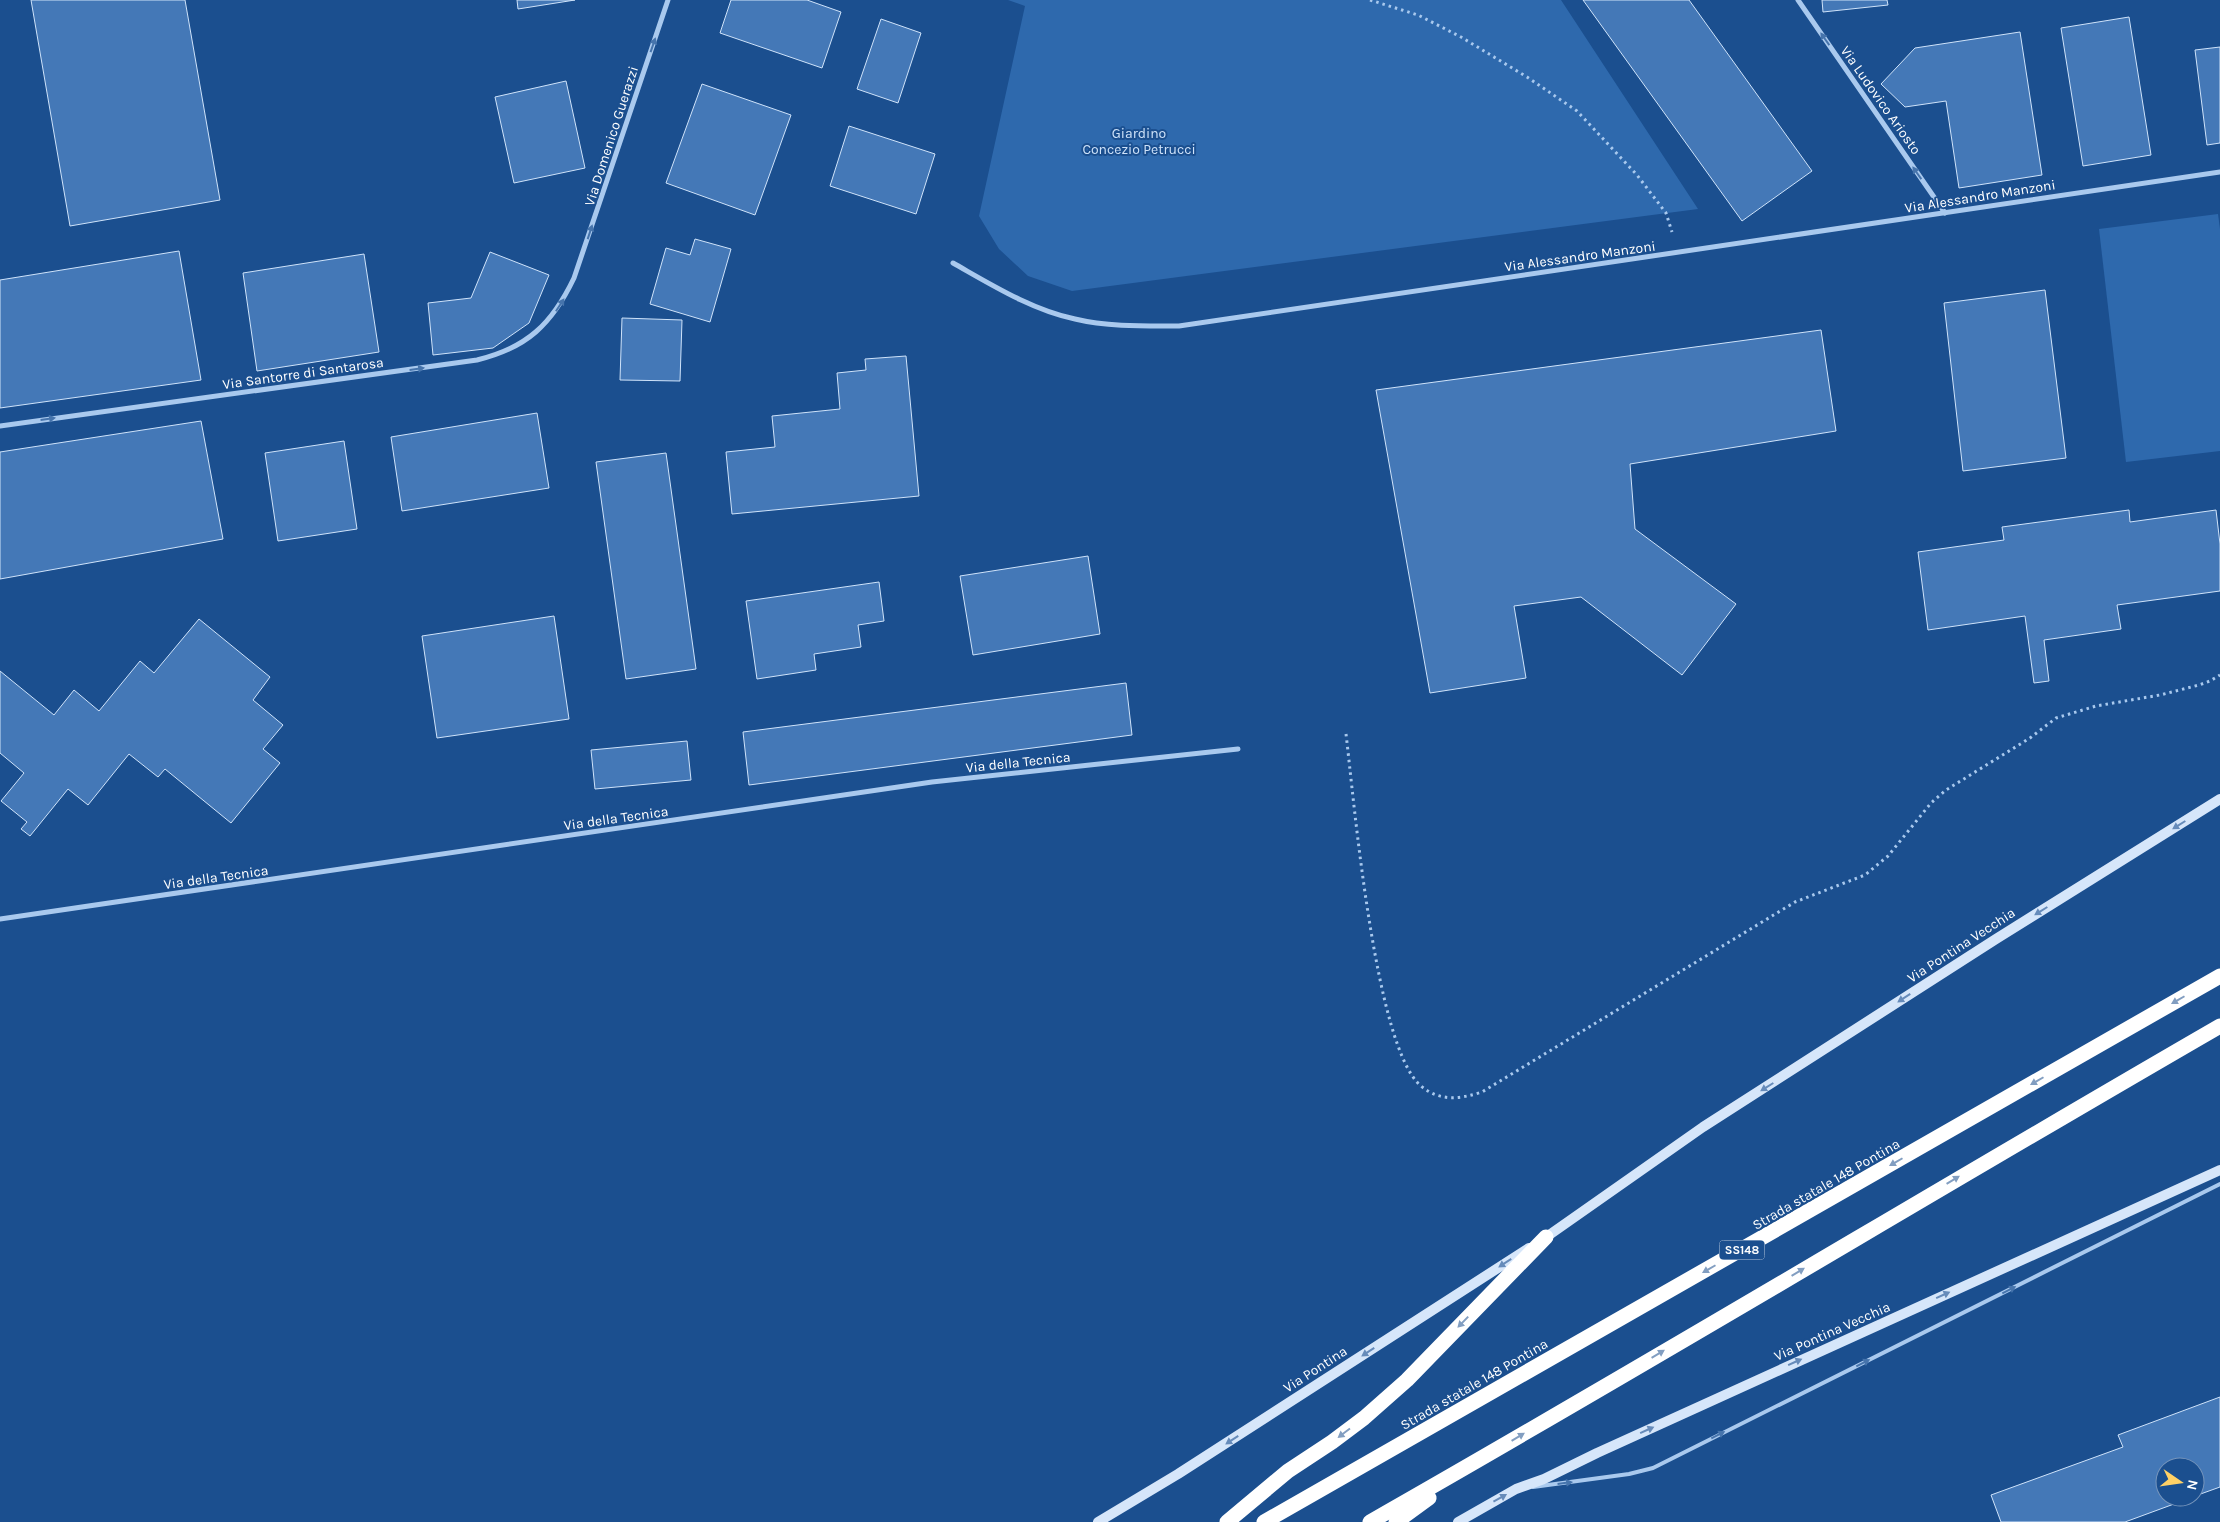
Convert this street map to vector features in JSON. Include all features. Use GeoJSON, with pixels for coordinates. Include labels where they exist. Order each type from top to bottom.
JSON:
{"type":"FeatureCollection","features":[{"type":"Feature","properties":{"kind":"highway","name":"Strada statale 148 Pontina"},"geometry":{"type":"LineString","coordinates":[[1264,1522],[2220,976]]}},
{"type":"Feature","properties":{"kind":"highway"},"geometry":{"type":"LineString","coordinates":[[1370,1522],[1489,1454],[1977,1166],[2220,1026]]}},
{"type":"Feature","properties":{"kind":"highway"},"geometry":{"type":"LineString","coordinates":[[1227,1522],[1288,1471],[1332,1442],[1377,1407],[1407,1380],[1546,1237]]}},
{"type":"Feature","properties":{"kind":"highway"},"geometry":{"type":"LineString","coordinates":[[1396,1522],[1489,1454]]}},
{"type":"Feature","properties":{"kind":"street","name":"Via Domenico Guerazzi"},"geometry":{"type":"LineString","coordinates":[[574,278],[668,0]]}},
{"type":"Feature","properties":{"kind":"street","name":"Via Ludovico Ariosto"},"geometry":{"type":"LineString","coordinates":[[1798,0],[1945,213]]}},
{"type":"Feature","properties":{"kind":"street","name":"Via Alessandro Manzoni"},"geometry":{"type":"LineString","coordinates":[[953,263],[1010,295],[1065,317],[1128,325],[1179,326],[2220,172]]}},
{"type":"Feature","properties":{"kind":"street","name":"Via Santorre di Santarosa"},"geometry":{"type":"LineString","coordinates":[[0,426],[484,358],[520,344],[544,326],[560,306],[574,278]]}},
{"type":"Feature","properties":{"kind":"street","name":"Via della Tecnica"},"geometry":{"type":"LineString","coordinates":[[0,919],[932,782],[1238,749]]}},
{"type":"Feature","properties":{"kind":"street","name":"Via Pontina Vecchia"},"geometry":{"type":"LineString","coordinates":[[1546,1237],[1703,1127],[1996,939],[2220,799]]}},
{"type":"Feature","properties":{"kind":"street","name":"Via Pontina Vecchia"},"geometry":{"type":"LineString","coordinates":[[1458,1522],[1516,1489],[1553,1475],[1606,1448],[2220,1170]]}},
{"type":"Feature","properties":{"kind":"street","name":"Via Pontina"},"geometry":{"type":"LineString","coordinates":[[1098,1522],[1178,1474],[1546,1237]]}},
{"type":"Feature","properties":{"kind":"lane"},"geometry":{"type":"LineString","coordinates":[[1516,1489],[1629,1474],[1653,1468],[2220,1184]]}},
{"type":"Feature","properties":{"kind":"path"},"geometry":{"type":"LineString","coordinates":[[1370,0],[1418,15],[1461,37],[1527,77],[1577,111],[1638,175],[1666,213],[1678,252]]}},
{"type":"Feature","properties":{"kind":"path"},"geometry":{"type":"LineString","coordinates":[[1346,734],[1360,851],[1380,980],[1392,1030],[1404,1061],[1417,1082],[1440,1097],[1456,1098],[1482,1092],[1794,902],[1865,875],[1888,856],[1931,802],[1946,790],[2030,738],[2056,718],[2096,706],[2160,695],[2199,685],[2210,682],[2220,675]]}},
{"type":"Feature","properties":{"kind":"green space","name":"Giardino Concezio Petrucci"},"geometry":{"type":"Polygon","coordinates":[[[1008,0],[1561,0],[1698,209],[1072,291],[1028,276],[999,249],[979,216],[1025,6],[1008,0]]]}},
{"type":"Feature","properties":{"kind":"green space"},"geometry":{"type":"Polygon","coordinates":[[[2218,214],[2220,229],[2220,451],[2126,462],[2099,229],[2218,214]]]}},
{"type":"Feature","properties":{"kind":"building"},"geometry":{"type":"Polygon","coordinates":[[[31,0],[185,0],[220,200],[70,226],[31,0]]]}},
{"type":"Feature","properties":{"kind":"building"},"geometry":{"type":"Polygon","coordinates":[[[517,0],[575,0],[518,9],[517,0]]]}},
{"type":"Feature","properties":{"kind":"building"},"geometry":{"type":"Polygon","coordinates":[[[731,0],[807,0],[841,12],[822,68],[720,33],[731,0]]]}},
{"type":"Feature","properties":{"kind":"building"},"geometry":{"type":"Polygon","coordinates":[[[1583,0],[1689,0],[1812,171],[1742,221],[1583,0]]]}},
{"type":"Feature","properties":{"kind":"building"},"geometry":{"type":"Polygon","coordinates":[[[1822,0],[1887,0],[1888,5],[1823,12],[1822,0]]]}},
{"type":"Feature","properties":{"kind":"building"},"geometry":{"type":"Polygon","coordinates":[[[2129,17],[2151,155],[2083,166],[2061,28],[2129,17]]]}},
{"type":"Feature","properties":{"kind":"building"},"geometry":{"type":"Polygon","coordinates":[[[881,19],[921,33],[898,103],[857,89],[881,19]]]}},
{"type":"Feature","properties":{"kind":"building"},"geometry":{"type":"Polygon","coordinates":[[[2020,32],[2042,175],[1959,188],[1946,101],[1905,107],[1881,84],[1915,48],[2020,32]]]}},
{"type":"Feature","properties":{"kind":"building"},"geometry":{"type":"Polygon","coordinates":[[[2220,47],[2220,143],[2207,145],[2195,50],[2220,47]]]}},
{"type":"Feature","properties":{"kind":"building"},"geometry":{"type":"Polygon","coordinates":[[[566,81],[585,168],[514,183],[495,97],[566,81]]]}},
{"type":"Feature","properties":{"kind":"building"},"geometry":{"type":"Polygon","coordinates":[[[702,84],[791,115],[755,215],[666,183],[702,84]]]}},
{"type":"Feature","properties":{"kind":"building"},"geometry":{"type":"Polygon","coordinates":[[[849,126],[935,154],[916,214],[830,186],[849,126]]]}},
{"type":"Feature","properties":{"kind":"building"},"geometry":{"type":"Polygon","coordinates":[[[695,239],[731,249],[710,322],[650,304],[666,248],[690,255],[695,239]]]}},
{"type":"Feature","properties":{"kind":"building"},"geometry":{"type":"Polygon","coordinates":[[[179,251],[201,380],[0,408],[0,280],[179,251]]]}},
{"type":"Feature","properties":{"kind":"building"},"geometry":{"type":"Polygon","coordinates":[[[490,252],[549,275],[529,323],[493,348],[433,355],[428,303],[471,298],[490,252]]]}},
{"type":"Feature","properties":{"kind":"building"},"geometry":{"type":"Polygon","coordinates":[[[364,254],[379,352],[257,371],[243,273],[364,254]]]}},
{"type":"Feature","properties":{"kind":"building"},"geometry":{"type":"Polygon","coordinates":[[[2045,290],[2066,458],[1963,471],[1944,303],[2045,290]]]}},
{"type":"Feature","properties":{"kind":"building"},"geometry":{"type":"Polygon","coordinates":[[[622,318],[682,320],[680,381],[620,380],[622,318]]]}},
{"type":"Feature","properties":{"kind":"building"},"geometry":{"type":"Polygon","coordinates":[[[1821,330],[1836,431],[1630,464],[1635,529],[1736,604],[1682,675],[1581,597],[1514,606],[1526,678],[1430,693],[1376,390],[1821,330]]]}},
{"type":"Feature","properties":{"kind":"building"},"geometry":{"type":"Polygon","coordinates":[[[906,356],[919,496],[732,514],[726,452],[775,447],[772,416],[840,409],[837,373],[866,370],[865,359],[906,356]]]}},
{"type":"Feature","properties":{"kind":"building"},"geometry":{"type":"Polygon","coordinates":[[[537,413],[549,488],[402,511],[391,437],[537,413]]]}},
{"type":"Feature","properties":{"kind":"building"},"geometry":{"type":"Polygon","coordinates":[[[201,421],[223,539],[0,579],[0,452],[201,421]]]}},
{"type":"Feature","properties":{"kind":"building"},"geometry":{"type":"Polygon","coordinates":[[[344,441],[357,529],[278,541],[265,453],[344,441]]]}},
{"type":"Feature","properties":{"kind":"building"},"geometry":{"type":"Polygon","coordinates":[[[666,453],[696,669],[626,679],[596,462],[666,453]]]}},
{"type":"Feature","properties":{"kind":"building"},"geometry":{"type":"Polygon","coordinates":[[[2129,510],[2130,522],[2216,510],[2220,544],[2220,591],[2117,605],[2121,629],[2044,640],[2049,681],[2034,683],[2025,616],[1928,630],[1918,552],[2004,540],[2002,527],[2129,510]]]}},
{"type":"Feature","properties":{"kind":"building"},"geometry":{"type":"Polygon","coordinates":[[[1088,556],[1100,634],[973,655],[960,576],[1088,556]]]}},
{"type":"Feature","properties":{"kind":"building"},"geometry":{"type":"Polygon","coordinates":[[[879,582],[884,621],[858,625],[861,647],[814,654],[816,670],[757,679],[746,601],[879,582]]]}},
{"type":"Feature","properties":{"kind":"building"},"geometry":{"type":"Polygon","coordinates":[[[554,616],[569,719],[437,738],[422,636],[554,616]]]}},
{"type":"Feature","properties":{"kind":"building"},"geometry":{"type":"Polygon","coordinates":[[[199,619],[270,677],[253,700],[283,725],[263,749],[280,763],[231,823],[165,769],[158,777],[129,754],[88,805],[68,789],[30,836],[21,829],[27,822],[1,801],[24,773],[0,753],[0,671],[54,715],[74,690],[99,711],[140,661],[154,673],[199,619]]]}},
{"type":"Feature","properties":{"kind":"building"},"geometry":{"type":"Polygon","coordinates":[[[1126,683],[1132,735],[749,785],[743,732],[1126,683]]]}},
{"type":"Feature","properties":{"kind":"building"},"geometry":{"type":"Polygon","coordinates":[[[687,741],[691,780],[595,789],[591,750],[687,741]]]}},
{"type":"Feature","properties":{"kind":"building"},"geometry":{"type":"Polygon","coordinates":[[[2220,1397],[2220,1487],[2205,1492],[2205,1457],[2155,1457],[2155,1507],[2166,1507],[2125,1522],[2001,1522],[1991,1495],[2123,1447],[2118,1435],[2220,1397]]]}}]}
